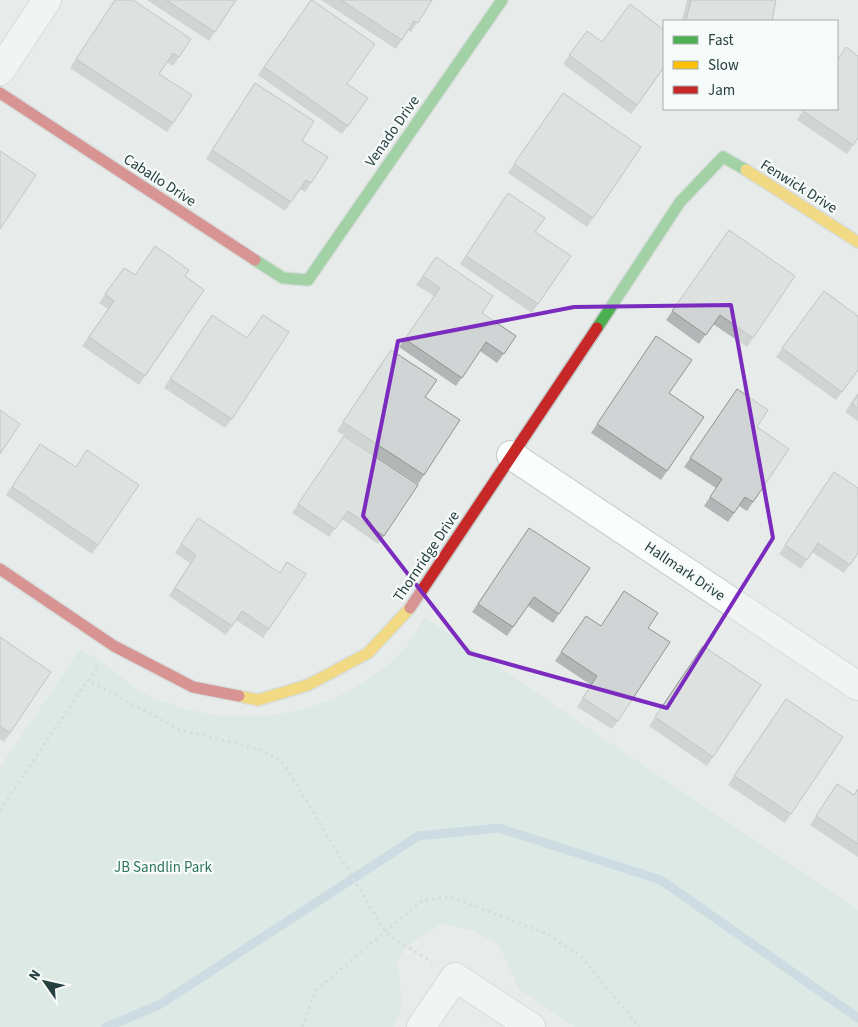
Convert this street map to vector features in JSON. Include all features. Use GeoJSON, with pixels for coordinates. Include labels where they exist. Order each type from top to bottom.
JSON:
{"type":"FeatureCollection","features":[{"type":"Feature","properties":{"kind":"street"},"geometry":{"type":"LineString","coordinates":[[0,71],[47,0]]}},
{"type":"Feature","properties":{"kind":"street","name":"Venado Drive"},"geometry":{"type":"LineString","coordinates":[[308,280],[502,0]]}},
{"type":"Feature","properties":{"kind":"street","name":"Caballo Drive"},"geometry":{"type":"LineString","coordinates":[[0,93],[283,278],[308,280]]}},
{"type":"Feature","properties":{"kind":"street","name":"Fenwick Drive"},"geometry":{"type":"LineString","coordinates":[[723,157],[781,191],[858,242]]}},
{"type":"Feature","properties":{"kind":"street","name":"Thornridge Drive"},"geometry":{"type":"LineString","coordinates":[[0,568],[114,646],[193,687],[258,700],[308,684],[368,653],[413,605],[680,202],[723,157]]}},
{"type":"Feature","properties":{"kind":"street","name":"Hallmark Drive"},"geometry":{"type":"LineString","coordinates":[[511,456],[858,686]]}},
{"type":"Feature","properties":{"kind":"street"},"geometry":{"type":"LineString","coordinates":[[421,1027],[455,977],[531,1027]]}},
{"type":"Feature","properties":{"kind":"path"},"geometry":{"type":"LineString","coordinates":[[0,810],[88,680],[114,646]]}},
{"type":"Feature","properties":{"kind":"path"},"geometry":{"type":"LineString","coordinates":[[88,680],[178,729],[263,750],[284,764],[386,933],[455,977]]}},
{"type":"Feature","properties":{"kind":"highlighted area"},"geometry":{"type":"Polygon","coordinates":[[[731,305],[773,538],[667,708],[469,653],[363,516],[398,341],[574,307],[731,305]]]}},
{"type":"Feature","properties":{"kind":"green space","name":"JB Sandlin Park"},"geometry":{"type":"Polygon","coordinates":[[[424,617],[858,910],[858,1027],[575,1027],[519,989],[499,945],[472,930],[441,924],[416,939],[401,956],[398,966],[401,1007],[393,1027],[0,1027],[0,767],[80,649],[103,663],[142,692],[175,706],[210,714],[245,716],[280,714],[314,705],[347,692],[377,673],[404,649],[424,617]]]}},
{"type":"Feature","properties":{"kind":"building"},"geometry":{"type":"Polygon","coordinates":[[[115,0],[133,0],[191,39],[179,57],[173,53],[159,74],[192,95],[173,123],[76,59],[115,0]]]}},
{"type":"Feature","properties":{"kind":"building"},"geometry":{"type":"Polygon","coordinates":[[[166,0],[236,0],[215,32],[166,0]]]}},
{"type":"Feature","properties":{"kind":"building"},"geometry":{"type":"Polygon","coordinates":[[[311,0],[375,44],[347,84],[368,98],[348,126],[264,67],[311,0]]]}},
{"type":"Feature","properties":{"kind":"building"},"geometry":{"type":"Polygon","coordinates":[[[341,0],[432,0],[418,23],[414,21],[402,40],[341,0]]]}},
{"type":"Feature","properties":{"kind":"building"},"geometry":{"type":"Polygon","coordinates":[[[691,0],[776,0],[772,20],[686,20],[691,0]]]}},
{"type":"Feature","properties":{"kind":"building"},"geometry":{"type":"Polygon","coordinates":[[[630,4],[663,29],[663,68],[637,105],[569,55],[587,31],[602,42],[630,4]]]}},
{"type":"Feature","properties":{"kind":"building"},"geometry":{"type":"Polygon","coordinates":[[[846,47],[858,56],[858,138],[853,145],[803,111],[838,110],[838,59],[846,47]]]}},
{"type":"Feature","properties":{"kind":"building"},"geometry":{"type":"Polygon","coordinates":[[[255,83],[314,121],[302,141],[328,157],[311,183],[306,180],[291,202],[212,150],[255,83]]]}},
{"type":"Feature","properties":{"kind":"building"},"geometry":{"type":"Polygon","coordinates":[[[563,93],[641,147],[593,218],[514,164],[563,93]]]}},
{"type":"Feature","properties":{"kind":"building"},"geometry":{"type":"Polygon","coordinates":[[[0,151],[36,175],[0,229],[0,151]]]}},
{"type":"Feature","properties":{"kind":"building"},"geometry":{"type":"Polygon","coordinates":[[[508,193],[545,218],[535,232],[571,256],[538,304],[466,256],[508,193]]]}},
{"type":"Feature","properties":{"kind":"building"},"geometry":{"type":"Polygon","coordinates":[[[729,230],[795,276],[753,338],[720,315],[706,335],[672,311],[729,230]]]}},
{"type":"Feature","properties":{"kind":"building"},"geometry":{"type":"Polygon","coordinates":[[[155,246],[189,270],[185,276],[204,290],[145,376],[89,337],[114,301],[105,294],[124,268],[135,275],[155,246]]]}},
{"type":"Feature","properties":{"kind":"building"},"geometry":{"type":"Polygon","coordinates":[[[436,257],[493,296],[482,313],[516,336],[504,354],[486,342],[462,378],[405,339],[440,288],[423,276],[436,257]]]}},
{"type":"Feature","properties":{"kind":"building"},"geometry":{"type":"Polygon","coordinates":[[[824,291],[858,316],[858,370],[842,392],[782,348],[824,291]]]}},
{"type":"Feature","properties":{"kind":"building"},"geometry":{"type":"Polygon","coordinates":[[[212,315],[247,338],[263,315],[289,332],[232,419],[170,379],[212,315]]]}},
{"type":"Feature","properties":{"kind":"building"},"geometry":{"type":"Polygon","coordinates":[[[656,336],[692,360],[669,393],[704,417],[667,471],[597,424],[656,336]]]}},
{"type":"Feature","properties":{"kind":"building"},"geometry":{"type":"Polygon","coordinates":[[[391,350],[437,380],[425,397],[460,420],[424,475],[343,422],[391,350]]]}},
{"type":"Feature","properties":{"kind":"building"},"geometry":{"type":"Polygon","coordinates":[[[737,389],[768,410],[757,427],[789,449],[753,502],[745,497],[734,513],[710,497],[722,479],[690,458],[737,389]]]}},
{"type":"Feature","properties":{"kind":"building"},"geometry":{"type":"Polygon","coordinates":[[[858,394],[858,408],[852,404],[858,394]]]}},
{"type":"Feature","properties":{"kind":"building"},"geometry":{"type":"Polygon","coordinates":[[[0,410],[20,424],[0,454],[0,410]]]}},
{"type":"Feature","properties":{"kind":"building"},"geometry":{"type":"Polygon","coordinates":[[[344,436],[418,485],[384,536],[348,511],[335,529],[298,504],[344,436]]]}},
{"type":"Feature","properties":{"kind":"building"},"geometry":{"type":"Polygon","coordinates":[[[40,444],[76,467],[87,450],[139,485],[98,545],[12,487],[40,444]]]}},
{"type":"Feature","properties":{"kind":"building"},"geometry":{"type":"Polygon","coordinates":[[[834,472],[858,488],[858,553],[850,565],[818,543],[807,560],[785,545],[834,472]]]}},
{"type":"Feature","properties":{"kind":"building"},"geometry":{"type":"Polygon","coordinates":[[[198,518],[280,573],[287,562],[306,574],[269,629],[242,611],[232,626],[175,588],[196,555],[181,544],[198,518]]]}},
{"type":"Feature","properties":{"kind":"building"},"geometry":{"type":"Polygon","coordinates":[[[529,528],[590,568],[559,614],[534,597],[513,627],[478,604],[529,528]]]}},
{"type":"Feature","properties":{"kind":"building"},"geometry":{"type":"Polygon","coordinates":[[[624,591],[658,613],[648,628],[670,642],[618,721],[583,698],[597,676],[561,652],[586,616],[601,626],[624,591]]]}},
{"type":"Feature","properties":{"kind":"building"},"geometry":{"type":"Polygon","coordinates":[[[0,637],[51,672],[10,733],[0,726],[0,637]]]}},
{"type":"Feature","properties":{"kind":"building"},"geometry":{"type":"Polygon","coordinates":[[[703,646],[761,685],[713,757],[655,717],[703,646]]]}},
{"type":"Feature","properties":{"kind":"building"},"geometry":{"type":"Polygon","coordinates":[[[786,699],[843,737],[791,814],[734,776],[786,699]]]}},
{"type":"Feature","properties":{"kind":"building"},"geometry":{"type":"Polygon","coordinates":[[[837,784],[854,795],[858,789],[858,844],[816,816],[837,784]]]}},
{"type":"Feature","properties":{"kind":"waterway"},"geometry":{"type":"LineString","coordinates":[[106,1027],[159,1005],[418,836],[499,828],[661,880],[858,1018]]}},
{"type":"Feature","properties":{"kind":"traffic: fast"},"geometry":{"type":"LineString","coordinates":[[255,260],[283,278],[308,280],[502,0]]}},
{"type":"Feature","properties":{"kind":"traffic: fast"},"geometry":{"type":"LineString","coordinates":[[597,328],[680,202],[723,157],[746,170]]}},
{"type":"Feature","properties":{"kind":"traffic: slow"},"geometry":{"type":"LineString","coordinates":[[746,170],[858,242]]}},
{"type":"Feature","properties":{"kind":"traffic: slow"},"geometry":{"type":"LineString","coordinates":[[239,696],[258,700],[308,685],[368,653],[410,608]]}},
{"type":"Feature","properties":{"kind":"traffic: jam"},"geometry":{"type":"LineString","coordinates":[[0,93],[255,260]]}},
{"type":"Feature","properties":{"kind":"traffic: jam"},"geometry":{"type":"LineString","coordinates":[[410,608],[597,328]]}},
{"type":"Feature","properties":{"kind":"traffic: jam"},"geometry":{"type":"LineString","coordinates":[[0,569],[114,646],[193,687],[239,696]]}}]}
